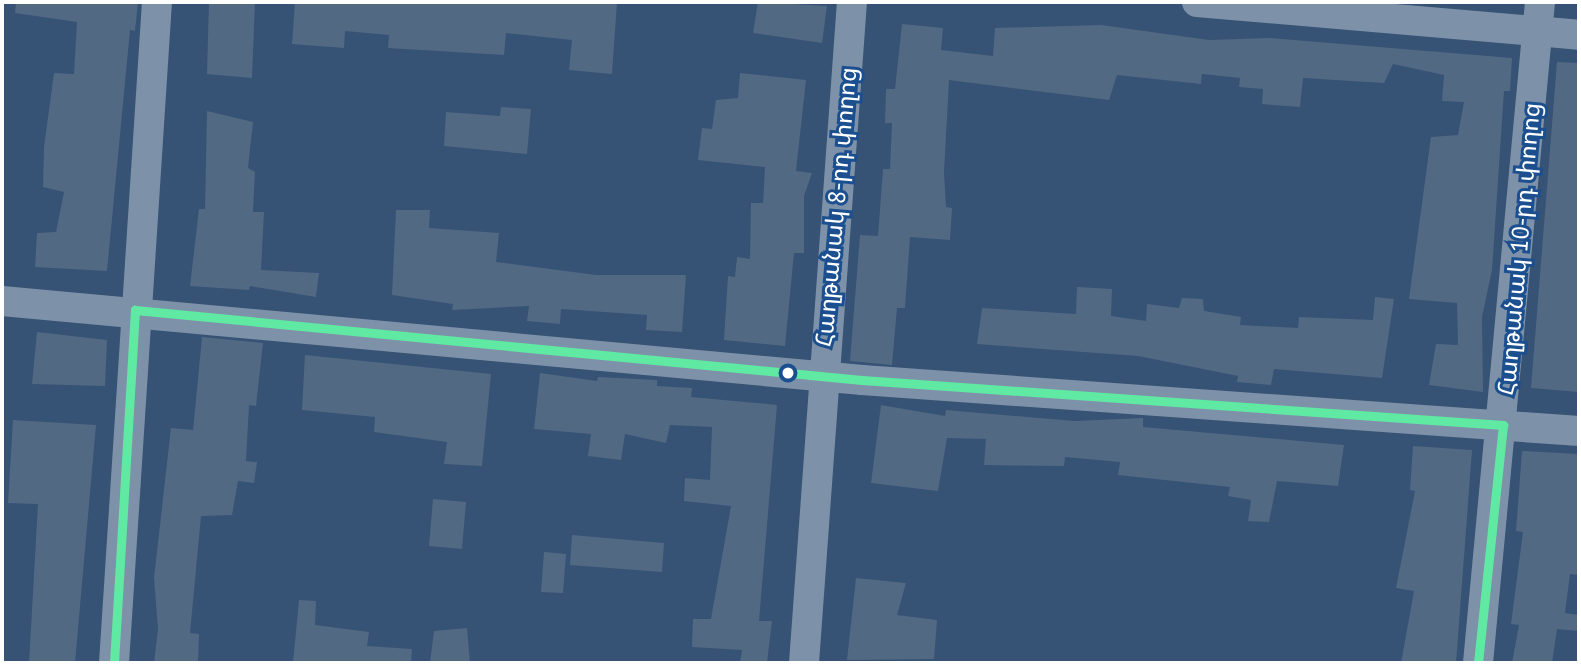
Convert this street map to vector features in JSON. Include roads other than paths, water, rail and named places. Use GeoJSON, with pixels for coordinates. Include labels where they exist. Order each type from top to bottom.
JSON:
{"type":"FeatureCollection","features":[{"type":"Feature","properties":{"kind":"street"},"geometry":{"type":"LineString","coordinates":[[114,663],[157,2]]}},
{"type":"Feature","properties":{"kind":"street","name":"Հաղթանակ 8-րդ փողոց"},"geometry":{"type":"LineString","coordinates":[[804,663],[822,377],[852,2]]}},
{"type":"Feature","properties":{"kind":"street"},"geometry":{"type":"LineString","coordinates":[[1197,2],[1540,16],[1579,35]]}},
{"type":"Feature","properties":{"kind":"street","name":"Հաղթանակ 10-րդ փողոց"},"geometry":{"type":"LineString","coordinates":[[1478,663],[1503,425],[1540,16]]}},
{"type":"Feature","properties":{"kind":"street"},"geometry":{"type":"LineString","coordinates":[[2,300],[135,310],[822,377],[1579,431]]}}]}
